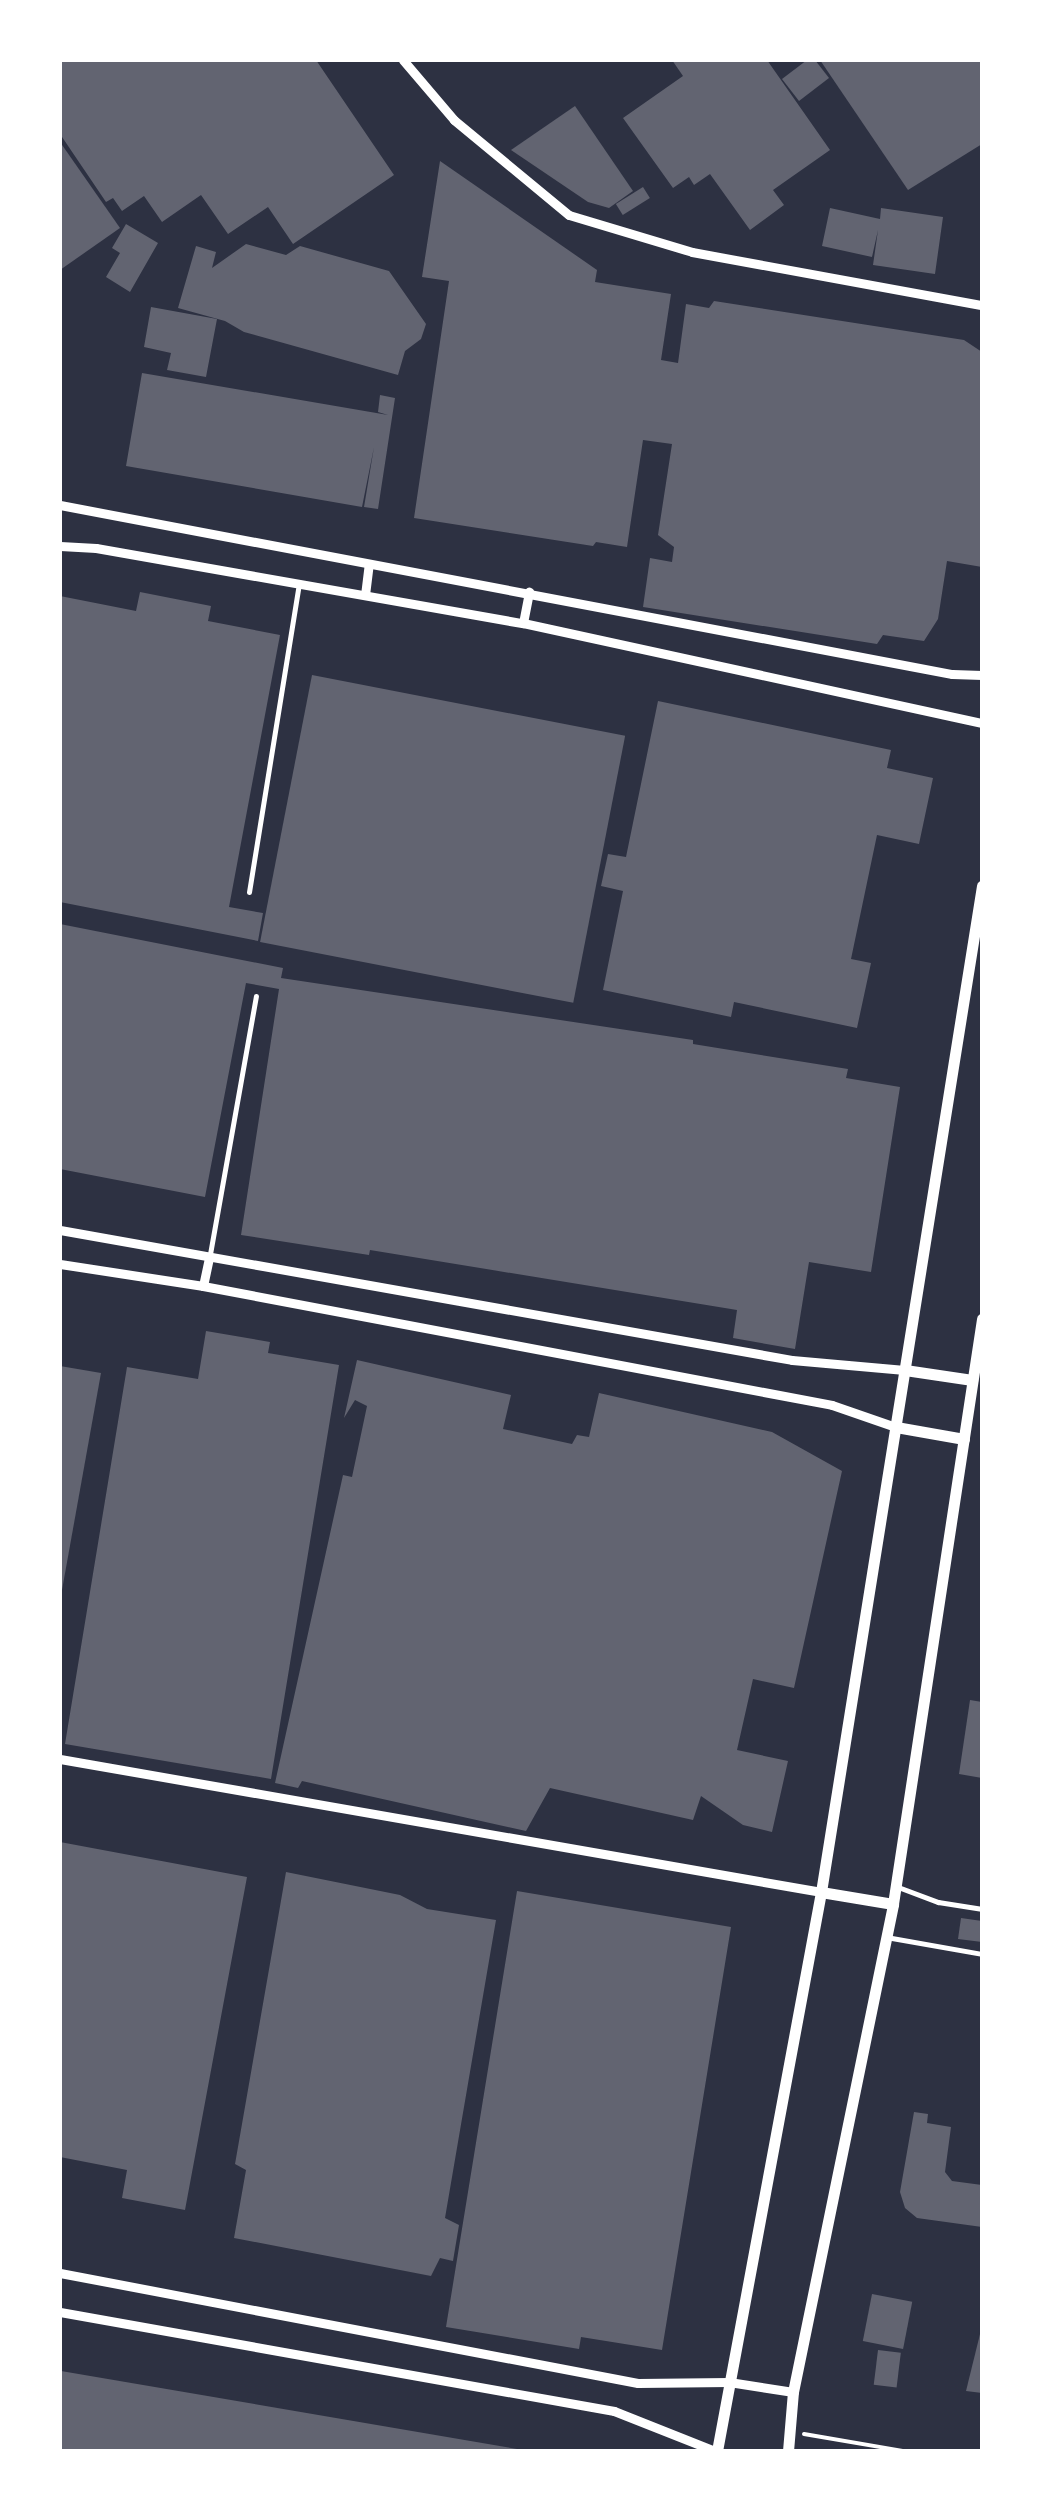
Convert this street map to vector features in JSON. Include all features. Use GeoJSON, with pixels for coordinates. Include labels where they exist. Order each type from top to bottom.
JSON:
{"type":"FeatureCollection","features":[{"type":"Feature","properties":{"kind":"street"},"geometry":{"type":"LineString","coordinates":[[403,60],[454,120],[510,171],[569,214],[692,252],[982,306]]}},
{"type":"Feature","properties":{"kind":"street"},"geometry":{"type":"LineString","coordinates":[[60,506],[952,674],[982,675]]}},
{"type":"Feature","properties":{"kind":"street"},"geometry":{"type":"LineString","coordinates":[[60,546],[96,548],[523,623],[982,723]]}},
{"type":"Feature","properties":{"kind":"street"},"geometry":{"type":"LineString","coordinates":[[364,595],[369,564]]}},
{"type":"Feature","properties":{"kind":"street"},"geometry":{"type":"LineString","coordinates":[[523,623],[529,592]]}},
{"type":"Feature","properties":{"kind":"street"},"geometry":{"type":"LineString","coordinates":[[60,2312],[614,2411],[716,2451],[820,1892],[982,886]]}},
{"type":"Feature","properties":{"kind":"street"},"geometry":{"type":"LineString","coordinates":[[60,1230],[792,1360],[972,1380]]}},
{"type":"Feature","properties":{"kind":"street"},"geometry":{"type":"LineString","coordinates":[[203,1286],[209,1257]]}},
{"type":"Feature","properties":{"kind":"street"},"geometry":{"type":"LineString","coordinates":[[60,1264],[203,1286],[832,1405],[896,1427],[964,1439]]}},
{"type":"Feature","properties":{"kind":"street"},"geometry":{"type":"LineString","coordinates":[[788,2451],[792,2392],[893,1904],[982,1319]]}},
{"type":"Feature","properties":{"kind":"street"},"geometry":{"type":"LineString","coordinates":[[60,1760],[893,1904]]}},
{"type":"Feature","properties":{"kind":"street"},"geometry":{"type":"LineString","coordinates":[[60,2273],[638,2384],[729,2382],[792,2392]]}},
{"type":"Feature","properties":{"kind":"lane"},"geometry":{"type":"LineString","coordinates":[[249,892],[299,584]]}},
{"type":"Feature","properties":{"kind":"lane"},"geometry":{"type":"LineString","coordinates":[[209,1257],[256,996]]}},
{"type":"Feature","properties":{"kind":"lane"},"geometry":{"type":"LineString","coordinates":[[895,1886],[938,1902],[982,1909]]}},
{"type":"Feature","properties":{"kind":"lane"},"geometry":{"type":"LineString","coordinates":[[886,1937],[982,1954]]}},
{"type":"Feature","properties":{"kind":"path"},"geometry":{"type":"LineString","coordinates":[[790,2432],[904,2451]]}},
{"type":"Feature","properties":{"kind":"building"},"geometry":{"type":"Polygon","coordinates":[[[60,60],[316,60],[394,175],[293,244],[268,207],[228,234],[201,195],[162,222],[144,196],[122,211],[113,198],[106,202],[60,134],[60,60]]]}},
{"type":"Feature","properties":{"kind":"building"},"geometry":{"type":"Polygon","coordinates":[[[672,60],[767,60],[830,150],[773,190],[784,205],[750,230],[710,174],[694,185],[689,177],[673,188],[623,118],[683,76],[672,60]]]}},
{"type":"Feature","properties":{"kind":"building"},"geometry":{"type":"Polygon","coordinates":[[[807,60],[815,60],[829,78],[799,101],[782,79],[807,60]]]}},
{"type":"Feature","properties":{"kind":"building"},"geometry":{"type":"Polygon","coordinates":[[[820,60],[982,60],[982,144],[908,190],[820,60]]]}},
{"type":"Feature","properties":{"kind":"building"},"geometry":{"type":"Polygon","coordinates":[[[575,106],[633,191],[609,208],[588,202],[511,150],[575,106]]]}},
{"type":"Feature","properties":{"kind":"building"},"geometry":{"type":"Polygon","coordinates":[[[60,142],[120,228],[60,270],[60,142]]]}},
{"type":"Feature","properties":{"kind":"building"},"geometry":{"type":"Polygon","coordinates":[[[440,161],[597,270],[595,282],[671,294],[661,360],[678,363],[686,304],[709,308],[714,301],[964,340],[982,352],[982,567],[947,561],[938,619],[924,641],[883,635],[877,644],[643,607],[650,558],[672,562],[674,547],[658,535],[672,444],[643,440],[627,547],[596,542],[593,546],[414,518],[449,281],[422,277],[440,161]]]}},
{"type":"Feature","properties":{"kind":"building"},"geometry":{"type":"Polygon","coordinates":[[[643,187],[650,198],[623,215],[616,204],[643,187]]]}},
{"type":"Feature","properties":{"kind":"building"},"geometry":{"type":"Polygon","coordinates":[[[830,208],[880,219],[881,208],[943,217],[935,274],[873,265],[878,230],[872,257],[822,246],[830,208]]]}},
{"type":"Feature","properties":{"kind":"building"},"geometry":{"type":"Polygon","coordinates":[[[126,224],[158,243],[130,292],[106,277],[120,253],[112,248],[126,224]]]}},
{"type":"Feature","properties":{"kind":"building"},"geometry":{"type":"Polygon","coordinates":[[[246,244],[286,255],[300,246],[389,271],[426,324],[421,339],[405,351],[398,375],[244,332],[225,321],[178,308],[196,246],[216,252],[212,268],[246,244]]]}},
{"type":"Feature","properties":{"kind":"building"},"geometry":{"type":"Polygon","coordinates":[[[151,307],[217,319],[206,377],[167,370],[171,353],[144,347],[151,307]]]}},
{"type":"Feature","properties":{"kind":"building"},"geometry":{"type":"Polygon","coordinates":[[[142,373],[388,415],[378,412],[380,395],[395,398],[378,509],[364,507],[374,447],[362,507],[126,466],[142,373]]]}},
{"type":"Feature","properties":{"kind":"building"},"geometry":{"type":"Polygon","coordinates":[[[140,592],[211,606],[208,621],[280,635],[229,907],[263,913],[258,941],[60,902],[60,596],[136,611],[140,592]]]}},
{"type":"Feature","properties":{"kind":"building"},"geometry":{"type":"Polygon","coordinates":[[[312,675],[625,736],[573,1003],[260,942],[312,675]]]}},
{"type":"Feature","properties":{"kind":"building"},"geometry":{"type":"Polygon","coordinates":[[[658,701],[891,750],[887,768],[933,778],[919,844],[877,835],[851,959],[871,963],[857,1028],[734,1002],[731,1017],[603,990],[623,891],[601,886],[608,854],[626,857],[658,701]]]}},
{"type":"Feature","properties":{"kind":"building"},"geometry":{"type":"Polygon","coordinates":[[[60,924],[283,968],[281,978],[693,1040],[693,1044],[848,1069],[846,1078],[900,1087],[871,1272],[809,1262],[795,1349],[733,1338],[737,1310],[370,1250],[369,1255],[241,1235],[279,989],[246,983],[205,1197],[60,1169],[60,924]]]}},
{"type":"Feature","properties":{"kind":"building"},"geometry":{"type":"Polygon","coordinates":[[[206,1331],[270,1342],[268,1353],[339,1365],[271,1779],[65,1744],[127,1367],[198,1379],[206,1331]]]}},
{"type":"Feature","properties":{"kind":"building"},"geometry":{"type":"Polygon","coordinates":[[[357,1360],[511,1395],[503,1429],[572,1444],[577,1435],[589,1437],[599,1393],[772,1432],[842,1471],[794,1688],[753,1679],[737,1750],[788,1761],[772,1832],[743,1825],[701,1796],[693,1820],[550,1788],[526,1831],[302,1781],[298,1788],[275,1783],[343,1475],[352,1477],[367,1406],[355,1400],[344,1418],[357,1360]]]}},
{"type":"Feature","properties":{"kind":"building"},"geometry":{"type":"Polygon","coordinates":[[[60,1366],[101,1373],[62,1590],[60,1590],[60,1366]]]}},
{"type":"Feature","properties":{"kind":"building"},"geometry":{"type":"Polygon","coordinates":[[[970,1700],[982,1702],[982,1778],[959,1774],[970,1700]]]}},
{"type":"Feature","properties":{"kind":"building"},"geometry":{"type":"Polygon","coordinates":[[[60,1842],[247,1877],[185,2210],[122,2198],[127,2170],[60,2157],[60,1842]]]}},
{"type":"Feature","properties":{"kind":"building"},"geometry":{"type":"Polygon","coordinates":[[[286,1872],[400,1895],[427,1909],[496,1920],[445,2218],[459,2225],[453,2261],[440,2258],[431,2276],[234,2238],[246,2170],[235,2164],[286,1872]]]}},
{"type":"Feature","properties":{"kind":"building"},"geometry":{"type":"Polygon","coordinates":[[[517,1891],[731,1927],[662,2350],[581,2337],[579,2349],[446,2327],[517,1891]]]}},
{"type":"Feature","properties":{"kind":"building"},"geometry":{"type":"Polygon","coordinates":[[[961,1918],[982,1921],[982,1942],[958,1939],[961,1918]]]}},
{"type":"Feature","properties":{"kind":"building"},"geometry":{"type":"Polygon","coordinates":[[[914,2112],[928,2114],[927,2123],[951,2127],[945,2172],[952,2181],[982,2185],[982,2227],[917,2218],[905,2208],[900,2192],[914,2112]]]}},
{"type":"Feature","properties":{"kind":"building"},"geometry":{"type":"Polygon","coordinates":[[[872,2294],[912,2302],[903,2349],[863,2341],[872,2294]]]}},
{"type":"Feature","properties":{"kind":"building"},"geometry":{"type":"Polygon","coordinates":[[[982,2330],[982,2393],[966,2391],[982,2330]]]}},
{"type":"Feature","properties":{"kind":"building"},"geometry":{"type":"Polygon","coordinates":[[[878,2350],[901,2353],[897,2388],[874,2385],[878,2350]]]}},
{"type":"Feature","properties":{"kind":"building"},"geometry":{"type":"Polygon","coordinates":[[[61,2371],[517,2449],[517,2451],[60,2451],[61,2371]]]}}]}
